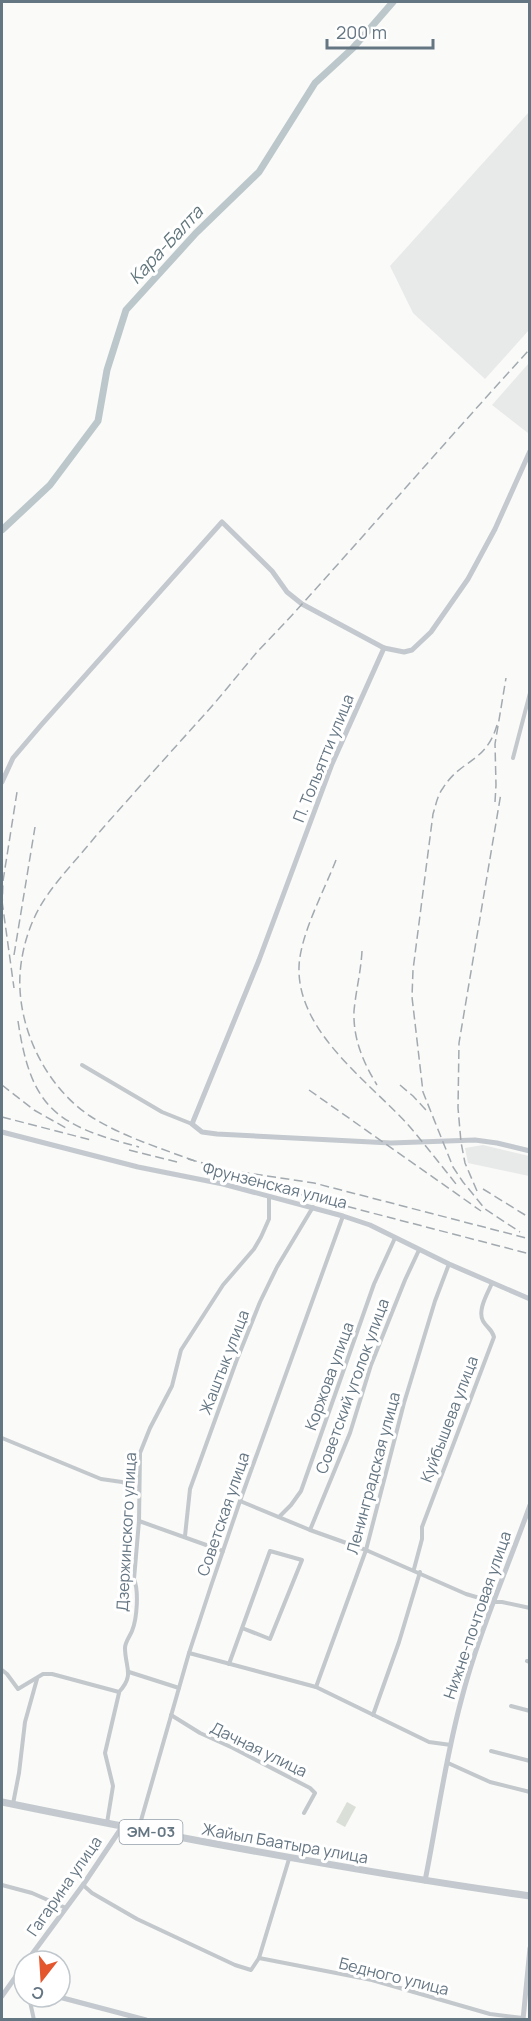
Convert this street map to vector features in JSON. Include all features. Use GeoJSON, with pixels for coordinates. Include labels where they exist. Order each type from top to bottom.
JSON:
{"type":"FeatureCollection","features":[{"type":"Feature","properties":{"kind":"highway","name":"Жайыл Баатыра улица"},"geometry":{"type":"LineString","coordinates":[[2,1802],[13,1802],[107,1824],[140,1827],[289,1858],[530,1896]]}},
{"type":"Feature","properties":{"kind":"street"},"geometry":{"type":"LineString","coordinates":[[2,782],[13,758],[222,522],[272,571],[287,592],[302,604],[384,648],[404,652],[412,650],[431,632],[474,569],[495,529],[530,451]]}},
{"type":"Feature","properties":{"kind":"street","name":"П. Тольятти улица"},"geometry":{"type":"LineString","coordinates":[[192,1124],[259,960],[332,764],[384,648]]}},
{"type":"Feature","properties":{"kind":"street"},"geometry":{"type":"LineString","coordinates":[[513,758],[530,693]]}},
{"type":"Feature","properties":{"kind":"street"},"geometry":{"type":"LineString","coordinates":[[81,1065],[162,1112],[192,1124],[202,1132],[392,1143],[475,1140],[530,1151]]}},
{"type":"Feature","properties":{"kind":"street","name":"Фрунзенская улица"},"geometry":{"type":"LineString","coordinates":[[2,1132],[138,1167],[269,1195],[344,1216],[370,1225],[449,1264],[530,1299]]}},
{"type":"Feature","properties":{"kind":"street","name":"Дзержинского улица"},"geometry":{"type":"LineString","coordinates":[[119,1692],[125,1686],[129,1672],[125,1646],[133,1628],[137,1588],[135,1580],[140,1453],[172,1386],[181,1350],[223,1285],[254,1249],[269,1219],[269,1195]]}},
{"type":"Feature","properties":{"kind":"street","name":"Жаштык улица"},"geometry":{"type":"LineString","coordinates":[[185,1536],[190,1489],[240,1352],[277,1267],[313,1207]]}},
{"type":"Feature","properties":{"kind":"street","name":"Советская улица"},"geometry":{"type":"LineString","coordinates":[[140,1827],[189,1653],[223,1551],[344,1216]]}},
{"type":"Feature","properties":{"kind":"street","name":"Коржова улица"},"geometry":{"type":"LineString","coordinates":[[279,1517],[301,1491],[375,1284],[395,1238]]}},
{"type":"Feature","properties":{"kind":"street","name":"Советский уголок улица"},"geometry":{"type":"LineString","coordinates":[[310,1530],[350,1433],[370,1365],[419,1250]]}},
{"type":"Feature","properties":{"kind":"street","name":"Ленинградская улица"},"geometry":{"type":"LineString","coordinates":[[316,1687],[366,1550],[404,1403],[435,1301],[449,1264]]}},
{"type":"Feature","properties":{"kind":"street","name":"Куйбышева улица"},"geometry":{"type":"LineString","coordinates":[[414,1569],[422,1539],[422,1527],[494,1337],[492,1329],[483,1321],[482,1313],[492,1283]]}},
{"type":"Feature","properties":{"kind":"street"},"geometry":{"type":"LineString","coordinates":[[2,1438],[101,1479],[122,1482],[138,1489]]}},
{"type":"Feature","properties":{"kind":"street"},"geometry":{"type":"LineString","coordinates":[[240,1501],[414,1569],[466,1594],[493,1602],[530,1608]]}},
{"type":"Feature","properties":{"kind":"street","name":"Нижне-почтовая улица"},"geometry":{"type":"LineString","coordinates":[[426,1878],[460,1701],[493,1602],[530,1505]]}},
{"type":"Feature","properties":{"kind":"street"},"geometry":{"type":"LineString","coordinates":[[139,1521],[223,1551]]}},
{"type":"Feature","properties":{"kind":"street"},"geometry":{"type":"LineString","coordinates":[[230,1664],[242,1628],[270,1551],[302,1560],[270,1639],[242,1628]]}},
{"type":"Feature","properties":{"kind":"street"},"geometry":{"type":"LineString","coordinates":[[373,1715],[399,1642],[420,1572]]}},
{"type":"Feature","properties":{"kind":"street"},"geometry":{"type":"LineString","coordinates":[[189,1653],[316,1687],[429,1742],[451,1745]]}},
{"type":"Feature","properties":{"kind":"street"},"geometry":{"type":"LineString","coordinates":[[2,1670],[18,1689],[43,1674],[52,1674],[119,1692],[105,1753],[113,1786],[107,1824]]}},
{"type":"Feature","properties":{"kind":"street"},"geometry":{"type":"LineString","coordinates":[[129,1672],[179,1688]]}},
{"type":"Feature","properties":{"kind":"street"},"geometry":{"type":"LineString","coordinates":[[13,1802],[25,1722],[37,1679]]}},
{"type":"Feature","properties":{"kind":"street"},"geometry":{"type":"LineString","coordinates":[[511,1706],[530,1711]]}},
{"type":"Feature","properties":{"kind":"street","name":"Дачная улица"},"geometry":{"type":"LineString","coordinates":[[171,1715],[200,1733],[310,1788],[315,1793],[304,1813]]}},
{"type":"Feature","properties":{"kind":"street"},"geometry":{"type":"LineString","coordinates":[[491,1751],[530,1761]]}},
{"type":"Feature","properties":{"kind":"street"},"geometry":{"type":"LineString","coordinates":[[448,1763],[490,1782],[530,1792]]}},
{"type":"Feature","properties":{"kind":"street","name":"Гагарина улица"},"geometry":{"type":"LineString","coordinates":[[37,1949],[122,1827]]}},
{"type":"Feature","properties":{"kind":"street"},"geometry":{"type":"LineString","coordinates":[[83,1885],[92,1893],[137,1919],[247,1970],[253,1969],[259,1958],[289,1858]]}},
{"type":"Feature","properties":{"kind":"street"},"geometry":{"type":"LineString","coordinates":[[2,1885],[32,1893],[66,1908]]}},
{"type":"Feature","properties":{"kind":"street"},"geometry":{"type":"LineString","coordinates":[[523,2019],[530,1947]]}},
{"type":"Feature","properties":{"kind":"street","name":"Бедного улица"},"geometry":{"type":"LineString","coordinates":[[259,1958],[372,1980],[490,2014],[523,2019]]}},
{"type":"Feature","properties":{"kind":"street"},"geometry":{"type":"LineString","coordinates":[[2,1994],[12,1981]]}},
{"type":"Feature","properties":{"kind":"street"},"geometry":{"type":"LineString","coordinates":[[72,2000],[146,2019]]}},
{"type":"Feature","properties":{"kind":"shaded area"},"geometry":{"type":"Polygon","coordinates":[[[529,112],[529,330],[485,379],[413,313],[390,266],[529,112]]]}},
{"type":"Feature","properties":{"kind":"shaded area"},"geometry":{"type":"Polygon","coordinates":[[[529,363],[530,431],[528,433],[492,405],[529,363]]]}},
{"type":"Feature","properties":{"kind":"shaded area"},"geometry":{"type":"Polygon","coordinates":[[[483,1145],[529,1156],[529,1176],[468,1163],[465,1148],[483,1145]]]}},
{"type":"Feature","properties":{"kind":"shaded area"},"geometry":{"type":"Polygon","coordinates":[[[347,1802],[356,1807],[345,1827],[336,1822],[347,1802]]]}},
{"type":"Feature","properties":{"kind":"waterway","name":"Кара-Балта"},"geometry":{"type":"LineString","coordinates":[[2,530],[50,485],[98,421],[107,370],[126,310],[196,233],[259,172],[315,83],[353,48],[393,2]]}},
{"type":"Feature","properties":{"kind":"railway"},"geometry":{"type":"LineString","coordinates":[[195,1161],[128,1136],[90,1116],[60,1089],[47,1072],[29,1034],[20,994],[21,964],[32,924],[52,889],[95,837],[258,651],[530,349]]}},
{"type":"Feature","properties":{"kind":"railway"},"geometry":{"type":"LineString","coordinates":[[495,802],[495,744],[506,678]]}},
{"type":"Feature","properties":{"kind":"railway"},"geometry":{"type":"LineString","coordinates":[[497,725],[486,747],[457,771],[441,791],[437,801],[433,814],[413,970],[412,997],[423,1092],[453,1167],[485,1209],[520,1232]]}},
{"type":"Feature","properties":{"kind":"railway"},"geometry":{"type":"LineString","coordinates":[[2,908],[3,881],[17,792]]}},
{"type":"Feature","properties":{"kind":"railway"},"geometry":{"type":"LineString","coordinates":[[477,1191],[465,1163],[461,1142],[458,1108],[459,1043],[501,793]]}},
{"type":"Feature","properties":{"kind":"railway"},"geometry":{"type":"LineString","coordinates":[[14,955],[35,827]]}},
{"type":"Feature","properties":{"kind":"railway"},"geometry":{"type":"LineString","coordinates":[[336,860],[313,913],[300,954],[302,991],[310,1014],[339,1055],[410,1127],[456,1184]]}},
{"type":"Feature","properties":{"kind":"railway"},"geometry":{"type":"LineString","coordinates":[[2,901],[14,988]]}},
{"type":"Feature","properties":{"kind":"railway"},"geometry":{"type":"LineString","coordinates":[[362,951],[354,1011],[355,1031],[363,1059],[377,1085]]}},
{"type":"Feature","properties":{"kind":"railway"},"geometry":{"type":"LineString","coordinates":[[18,1021],[31,1075],[40,1094],[52,1109],[68,1121],[87,1130],[139,1147]]}},
{"type":"Feature","properties":{"kind":"railway"},"geometry":{"type":"LineString","coordinates":[[2,1085],[34,1110],[66,1128]]}},
{"type":"Feature","properties":{"kind":"railway"},"geometry":{"type":"LineString","coordinates":[[400,1085],[426,1110]]}},
{"type":"Feature","properties":{"kind":"railway"},"geometry":{"type":"LineString","coordinates":[[309,1090],[481,1211]]}},
{"type":"Feature","properties":{"kind":"railway"},"geometry":{"type":"LineString","coordinates":[[2,1117],[91,1140]]}},
{"type":"Feature","properties":{"kind":"railway"},"geometry":{"type":"LineString","coordinates":[[129,1150],[181,1163]]}},
{"type":"Feature","properties":{"kind":"railway"},"geometry":{"type":"LineString","coordinates":[[188,1159],[228,1170],[314,1183],[530,1239]]}},
{"type":"Feature","properties":{"kind":"railway"},"geometry":{"type":"LineString","coordinates":[[230,1176],[530,1254]]}},
{"type":"Feature","properties":{"kind":"railway"},"geometry":{"type":"LineString","coordinates":[[483,1189],[530,1218]]}}]}
